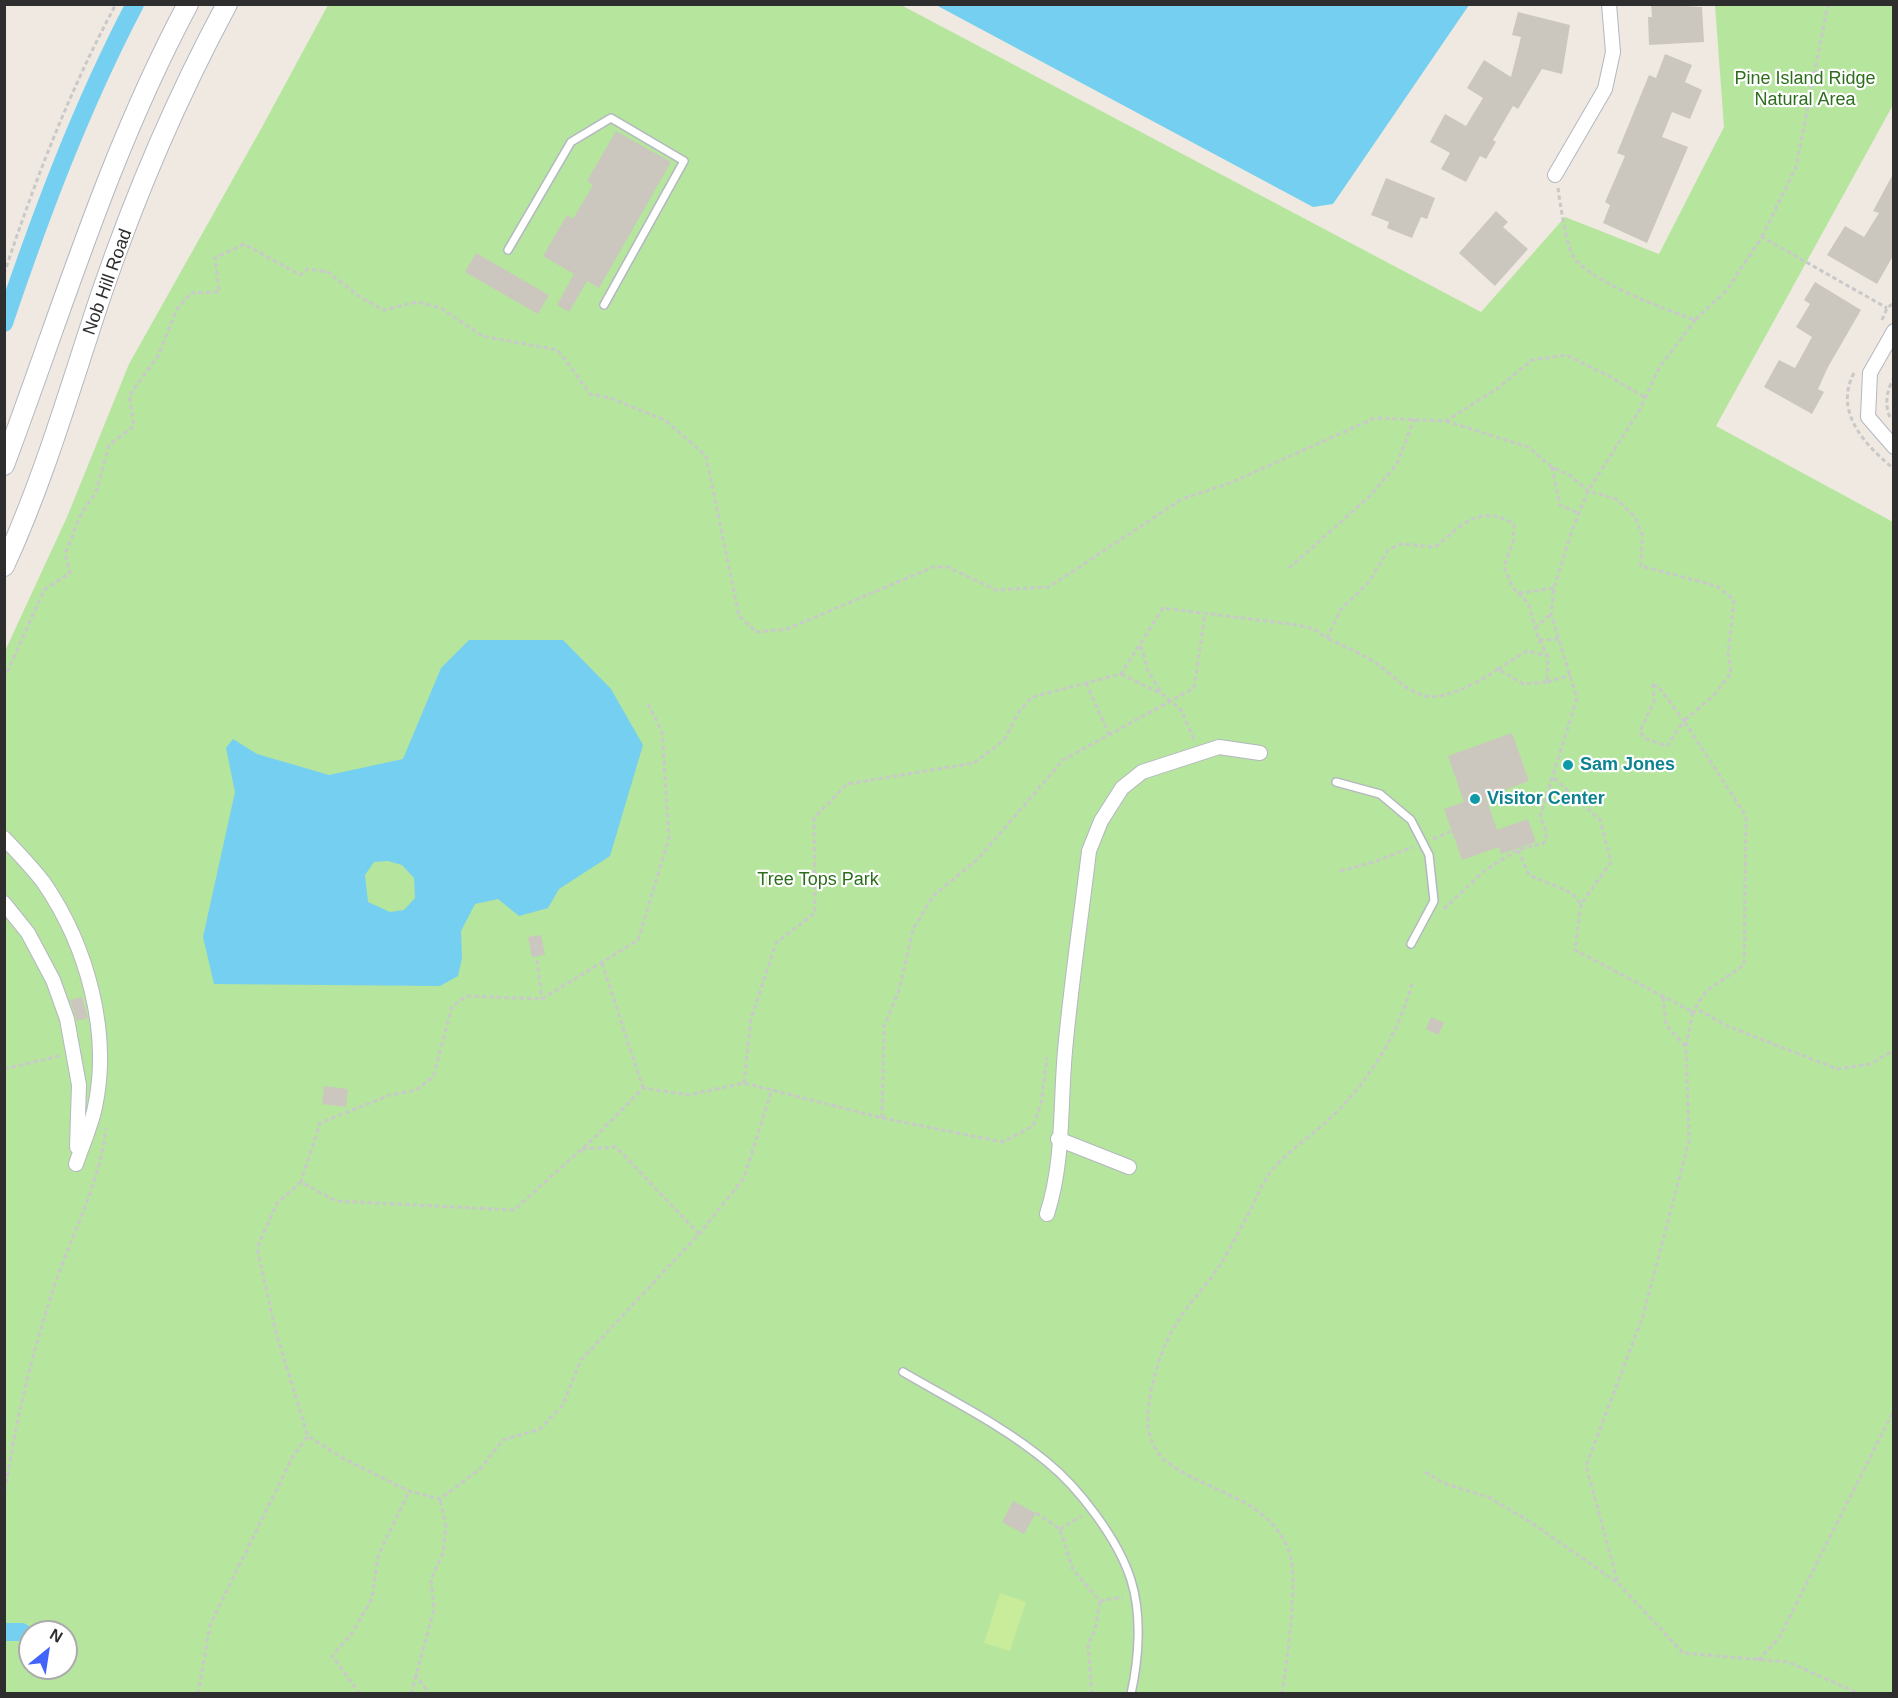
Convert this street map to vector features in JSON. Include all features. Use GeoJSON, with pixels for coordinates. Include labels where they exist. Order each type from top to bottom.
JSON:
{"type":"FeatureCollection","features":[{"type":"Feature","properties":{"kind":"main road","name":"Nob Hill Road"},"geometry":{"type":"LineString","coordinates":[[4,465],[83,241],[120,146],[188,4]]}},
{"type":"Feature","properties":{"kind":"main road","name":"Nob Hill Road"},"geometry":{"type":"LineString","coordinates":[[4,566],[46,467],[103,290],[155,152],[190,72],[227,4]]}},
{"type":"Feature","properties":{"kind":"street"},"geometry":{"type":"LineString","coordinates":[[1556,174],[1605,89],[1613,52],[1610,4]]}},
{"type":"Feature","properties":{"kind":"street"},"geometry":{"type":"LineString","coordinates":[[1893,331],[1870,373],[1869,417],[1893,447]]}},
{"type":"Feature","properties":{"kind":"street"},"geometry":{"type":"LineString","coordinates":[[1047,1214],[1056,1185],[1072,983],[1089,851],[1101,821],[1122,788],[1142,772],[1219,747],[1260,753]]}},
{"type":"Feature","properties":{"kind":"street"},"geometry":{"type":"LineString","coordinates":[[4,838],[44,884],[67,927],[86,971],[97,1014],[99,1062],[95,1107],[76,1164],[79,1085],[67,1019],[53,980],[28,933],[4,903]]}},
{"type":"Feature","properties":{"kind":"street"},"geometry":{"type":"LineString","coordinates":[[1058,1139],[1129,1167]]}},
{"type":"Feature","properties":{"kind":"lane"},"geometry":{"type":"LineString","coordinates":[[508,250],[571,142],[611,118],[684,161],[604,305]]}},
{"type":"Feature","properties":{"kind":"lane"},"geometry":{"type":"LineString","coordinates":[[1336,782],[1380,794],[1411,820],[1429,855],[1434,901],[1411,944]]}},
{"type":"Feature","properties":{"kind":"lane"},"geometry":{"type":"LineString","coordinates":[[903,1372],[961,1405],[1047,1461],[1079,1493],[1116,1548],[1131,1580],[1137,1653],[1131,1694]]}},
{"type":"Feature","properties":{"kind":"path"},"geometry":{"type":"LineString","coordinates":[[4,274],[51,150],[96,41],[116,4]]}},
{"type":"Feature","properties":{"kind":"path"},"geometry":{"type":"LineString","coordinates":[[1444,909],[1485,870],[1518,850],[1544,843],[1547,833],[1540,817],[1577,698],[1551,614],[1554,588],[1578,513],[1588,491],[1639,411],[1648,387],[1695,320],[1726,291],[1762,237],[1796,167],[1828,4]]}},
{"type":"Feature","properties":{"kind":"path"},"geometry":{"type":"LineString","coordinates":[[1556,174],[1573,256],[1587,269],[1647,302],[1695,320]]}},
{"type":"Feature","properties":{"kind":"path"},"geometry":{"type":"LineString","coordinates":[[1762,237],[1887,308]]}},
{"type":"Feature","properties":{"kind":"path"},"geometry":{"type":"LineString","coordinates":[[4,679],[44,590],[70,573],[65,554],[80,516],[96,492],[109,444],[134,426],[129,396],[158,356],[177,309],[191,293],[219,292],[215,258],[244,244],[300,275],[308,270],[328,272],[360,297],[384,310],[417,302],[441,308],[482,336],[558,350],[590,394],[610,398],[665,420],[706,456],[738,616],[756,633],[787,629],[933,567],[948,567],[996,590],[1048,587],[1182,499],[1230,483],[1375,418],[1446,421],[1528,447],[1552,467],[1571,476],[1588,491],[1616,499],[1635,517],[1642,534],[1641,566],[1717,586],[1734,600],[1728,654],[1731,673],[1714,695],[1684,721],[1667,746],[1644,738],[1640,731],[1654,702],[1653,685],[1658,686],[1684,721],[1746,816],[1744,965],[1706,991],[1693,1012],[1686,1047],[1689,1141],[1643,1316],[1586,1466],[1618,1583]]}},
{"type":"Feature","properties":{"kind":"path"},"geometry":{"type":"LineString","coordinates":[[1446,421],[1498,388],[1532,360],[1566,356],[1609,376],[1644,397]]}},
{"type":"Feature","properties":{"kind":"path"},"geometry":{"type":"LineString","coordinates":[[1893,378],[1889,386],[1886,409],[1893,424]]}},
{"type":"Feature","properties":{"kind":"path"},"geometry":{"type":"LineString","coordinates":[[1289,567],[1370,496],[1397,464],[1414,420]]}},
{"type":"Feature","properties":{"kind":"path"},"geometry":{"type":"LineString","coordinates":[[1552,467],[1560,505],[1578,513]]}},
{"type":"Feature","properties":{"kind":"path"},"geometry":{"type":"LineString","coordinates":[[1327,638],[1341,609],[1370,582],[1388,550],[1400,544],[1435,547],[1472,517],[1502,516],[1514,524],[1513,542],[1504,567],[1513,588],[1528,603],[1539,640],[1548,656],[1546,682]]}},
{"type":"Feature","properties":{"kind":"path"},"geometry":{"type":"LineString","coordinates":[[1519,593],[1554,588]]}},
{"type":"Feature","properties":{"kind":"path"},"geometry":{"type":"LineString","coordinates":[[744,1083],[751,1019],[776,944],[814,913],[814,818],[847,784],[974,763],[1004,741],[1020,710],[1032,697],[1121,674],[1141,646],[1163,608],[1314,629],[1374,662],[1401,682],[1427,696],[1456,691],[1486,678],[1527,651],[1548,656]]}},
{"type":"Feature","properties":{"kind":"path"},"geometry":{"type":"LineString","coordinates":[[882,1118],[884,1027],[899,990],[913,929],[934,895],[978,860],[1063,760],[1194,688],[1205,614]]}},
{"type":"Feature","properties":{"kind":"path"},"geometry":{"type":"LineString","coordinates":[[1535,628],[1551,614]]}},
{"type":"Feature","properties":{"kind":"path"},"geometry":{"type":"LineString","coordinates":[[1539,640],[1559,639]]}},
{"type":"Feature","properties":{"kind":"path"},"geometry":{"type":"LineString","coordinates":[[1141,646],[1148,671],[1162,694]]}},
{"type":"Feature","properties":{"kind":"path"},"geometry":{"type":"LineString","coordinates":[[1498,669],[1523,684],[1546,682],[1570,675]]}},
{"type":"Feature","properties":{"kind":"path"},"geometry":{"type":"LineString","coordinates":[[1121,674],[1162,694],[1181,710],[1199,754]]}},
{"type":"Feature","properties":{"kind":"path"},"geometry":{"type":"LineString","coordinates":[[1086,683],[1109,734]]}},
{"type":"Feature","properties":{"kind":"path"},"geometry":{"type":"LineString","coordinates":[[440,1499],[409,1491],[344,1459],[308,1436],[276,1333],[257,1248],[277,1203],[300,1182],[320,1123],[390,1095],[416,1090],[433,1077],[452,1006],[467,996],[542,999],[638,940],[669,838],[662,732],[648,704]]}},
{"type":"Feature","properties":{"kind":"path"},"geometry":{"type":"LineString","coordinates":[[1554,778],[1600,820],[1611,862],[1581,904],[1575,950],[1693,1012],[1701,1011],[1725,1025],[1837,1069],[1870,1064],[1893,1050]]}},
{"type":"Feature","properties":{"kind":"path"},"geometry":{"type":"LineString","coordinates":[[1341,871],[1374,862],[1452,831]]}},
{"type":"Feature","properties":{"kind":"path"},"geometry":{"type":"LineString","coordinates":[[1518,850],[1529,875],[1572,893],[1581,904]]}},
{"type":"Feature","properties":{"kind":"path"},"geometry":{"type":"LineString","coordinates":[[535,945],[542,999]]}},
{"type":"Feature","properties":{"kind":"path"},"geometry":{"type":"LineString","coordinates":[[602,963],[643,1088]]}},
{"type":"Feature","properties":{"kind":"path"},"geometry":{"type":"LineString","coordinates":[[1282,1694],[1292,1587],[1292,1564],[1289,1551],[1274,1527],[1253,1507],[1166,1461],[1155,1448],[1148,1428],[1150,1396],[1161,1354],[1172,1330],[1186,1309],[1208,1285],[1273,1168],[1354,1095],[1402,1015],[1412,984]]}},
{"type":"Feature","properties":{"kind":"path"},"geometry":{"type":"LineString","coordinates":[[1663,996],[1666,1025],[1686,1047]]}},
{"type":"Feature","properties":{"kind":"path"},"geometry":{"type":"LineString","coordinates":[[4,1070],[64,1055]]}},
{"type":"Feature","properties":{"kind":"path"},"geometry":{"type":"LineString","coordinates":[[643,1088],[689,1095],[744,1083],[882,1118],[1003,1142],[1033,1126],[1041,1104]]}},
{"type":"Feature","properties":{"kind":"path"},"geometry":{"type":"LineString","coordinates":[[300,1182],[336,1201],[514,1210],[643,1088]]}},
{"type":"Feature","properties":{"kind":"path"},"geometry":{"type":"LineString","coordinates":[[440,1499],[481,1468],[503,1440],[540,1429],[562,1406],[581,1360],[699,1234],[744,1178],[772,1089]]}},
{"type":"Feature","properties":{"kind":"path"},"geometry":{"type":"LineString","coordinates":[[4,1498],[18,1414],[35,1351],[52,1292],[94,1178],[107,1122]]}},
{"type":"Feature","properties":{"kind":"path"},"geometry":{"type":"LineString","coordinates":[[581,1149],[616,1147],[699,1234]]}},
{"type":"Feature","properties":{"kind":"path"},"geometry":{"type":"LineString","coordinates":[[1758,1660],[1779,1638],[1893,1410]]}},
{"type":"Feature","properties":{"kind":"path"},"geometry":{"type":"LineString","coordinates":[[198,1694],[210,1624],[293,1456],[308,1436]]}},
{"type":"Feature","properties":{"kind":"path"},"geometry":{"type":"LineString","coordinates":[[1425,1472],[1446,1484],[1488,1497],[1519,1515],[1618,1583],[1683,1653],[1788,1662],[1860,1694]]}},
{"type":"Feature","properties":{"kind":"path"},"geometry":{"type":"LineString","coordinates":[[360,1694],[332,1656],[352,1633],[372,1599],[378,1556],[409,1491]]}},
{"type":"Feature","properties":{"kind":"path"},"geometry":{"type":"LineString","coordinates":[[411,1694],[434,1609],[431,1579],[443,1553],[446,1527],[440,1499]]}},
{"type":"Feature","properties":{"kind":"path"},"geometry":{"type":"LineString","coordinates":[[1060,1529],[1091,1511]]}},
{"type":"Feature","properties":{"kind":"path"},"geometry":{"type":"LineString","coordinates":[[1036,1513],[1060,1529],[1073,1570],[1100,1601]]}},
{"type":"Feature","properties":{"kind":"path"},"geometry":{"type":"LineString","coordinates":[[1100,1601],[1133,1596]]}},
{"type":"Feature","properties":{"kind":"path"},"geometry":{"type":"LineString","coordinates":[[1092,1694],[1088,1644],[1095,1630],[1100,1601]]}},
{"type":"Feature","properties":{"kind":"path"},"geometry":{"type":"LineString","coordinates":[[416,1674],[430,1694]]}},
{"type":"Feature","properties":{"kind":"green space","name":"Tree Tops Park"},"geometry":{"type":"Polygon","coordinates":[[[328,5],[901,5],[1481,312],[1565,217],[1659,254],[1724,127],[1715,5],[1893,5],[1893,105],[1716,426],[1893,522],[1893,1693],[5,1694],[5,651],[67,517],[129,364],[328,5]]]}},
{"type":"Feature","properties":{"kind":"green space"},"geometry":{"type":"Polygon","coordinates":[[[1000,1593],[1026,1602],[1010,1651],[984,1643],[1000,1593]]]}},
{"type":"Feature","properties":{"kind":"water"},"geometry":{"type":"Polygon","coordinates":[[[936,5],[1469,5],[1333,204],[1313,207],[936,5]]]}},
{"type":"Feature","properties":{"kind":"water"},"geometry":{"type":"Polygon","coordinates":[[[469,640],[563,640],[611,689],[643,745],[610,856],[559,889],[548,908],[519,916],[498,899],[475,904],[461,931],[462,958],[458,976],[440,986],[214,984],[203,937],[235,792],[226,748],[233,739],[257,754],[329,775],[403,759],[441,668],[469,640]],[[388,861],[374,862],[365,875],[368,902],[390,912],[404,910],[415,898],[414,878],[402,865],[388,861]]]}},
{"type":"Feature","properties":{"kind":"building"},"geometry":{"type":"Polygon","coordinates":[[[1651,4],[1702,7],[1704,42],[1649,45],[1648,17],[1652,17],[1651,4]]]}},
{"type":"Feature","properties":{"kind":"building"},"geometry":{"type":"Polygon","coordinates":[[[1518,12],[1570,25],[1562,74],[1542,69],[1518,109],[1513,106],[1493,140],[1496,142],[1486,159],[1480,156],[1466,182],[1441,169],[1450,153],[1430,142],[1445,114],[1466,126],[1483,98],[1467,88],[1484,60],[1511,77],[1521,37],[1512,35],[1518,12]]]}},
{"type":"Feature","properties":{"kind":"building"},"geometry":{"type":"Polygon","coordinates":[[[1665,54],[1692,65],[1685,82],[1702,90],[1690,119],[1672,112],[1662,137],[1688,147],[1647,243],[1603,223],[1610,205],[1605,202],[1625,156],[1617,153],[1649,75],[1656,78],[1665,54]]]}},
{"type":"Feature","properties":{"kind":"building"},"geometry":{"type":"Polygon","coordinates":[[[616,131],[671,162],[599,288],[587,281],[569,312],[557,305],[574,274],[543,256],[567,215],[573,219],[593,185],[587,181],[616,131]]]}},
{"type":"Feature","properties":{"kind":"building"},"geometry":{"type":"Polygon","coordinates":[[[1893,174],[1893,256],[1877,284],[1827,255],[1845,226],[1864,237],[1879,213],[1873,211],[1893,174]]]}},
{"type":"Feature","properties":{"kind":"building"},"geometry":{"type":"Polygon","coordinates":[[[1386,178],[1435,198],[1427,219],[1421,217],[1412,238],[1387,228],[1389,222],[1371,215],[1386,178]]]}},
{"type":"Feature","properties":{"kind":"building"},"geometry":{"type":"Polygon","coordinates":[[[1496,211],[1508,222],[1503,227],[1528,249],[1495,286],[1459,253],[1496,211]]]}},
{"type":"Feature","properties":{"kind":"building"},"geometry":{"type":"Polygon","coordinates":[[[476,253],[549,295],[538,314],[465,272],[476,253]]]}},
{"type":"Feature","properties":{"kind":"building"},"geometry":{"type":"Polygon","coordinates":[[[1815,282],[1861,310],[1828,367],[1818,389],[1824,392],[1812,414],[1764,387],[1779,360],[1795,368],[1812,337],[1796,327],[1810,304],[1804,300],[1815,282]]]}},
{"type":"Feature","properties":{"kind":"building","name":"Visitor Center"},"geometry":{"type":"Polygon","coordinates":[[[1512,733],[1529,781],[1486,797],[1497,830],[1528,819],[1536,842],[1501,854],[1499,847],[1462,860],[1444,809],[1464,802],[1448,756],[1512,733]]]}},
{"type":"Feature","properties":{"kind":"building"},"geometry":{"type":"Polygon","coordinates":[[[541,935],[545,955],[532,957],[528,937],[541,935]]]}},
{"type":"Feature","properties":{"kind":"building"},"geometry":{"type":"Polygon","coordinates":[[[82,997],[88,1018],[77,1021],[70,1000],[82,997]]]}},
{"type":"Feature","properties":{"kind":"building"},"geometry":{"type":"Polygon","coordinates":[[[1431,1017],[1444,1023],[1438,1035],[1426,1029],[1431,1017]]]}},
{"type":"Feature","properties":{"kind":"building"},"geometry":{"type":"Polygon","coordinates":[[[324,1086],[348,1089],[346,1107],[322,1104],[324,1086]]]}},
{"type":"Feature","properties":{"kind":"building"},"geometry":{"type":"Polygon","coordinates":[[[1013,1501],[1036,1513],[1024,1534],[1002,1522],[1013,1501]]]}},
{"type":"Feature","properties":{"kind":"waterway"},"geometry":{"type":"LineString","coordinates":[[4,323],[63,161],[97,82],[135,4]]}},
{"type":"Feature","properties":{"kind":"waterway"},"geometry":{"type":"LineString","coordinates":[[4,1632],[18,1632]]}},
{"type":"Feature","properties":{"kind":"place","name":"Sam Jones"},"geometry":{"type":"Point","coordinates":[1568,765]}},
{"type":"Feature","properties":{"kind":"place","name":"Visitor Center"},"geometry":{"type":"Point","coordinates":[1475,799]}},
{"type":"Feature","properties":{"kind":"park label","name":"Pine Island Ridge Natural Area"},"geometry":{"type":"Point","coordinates":[1805,89]}}]}
